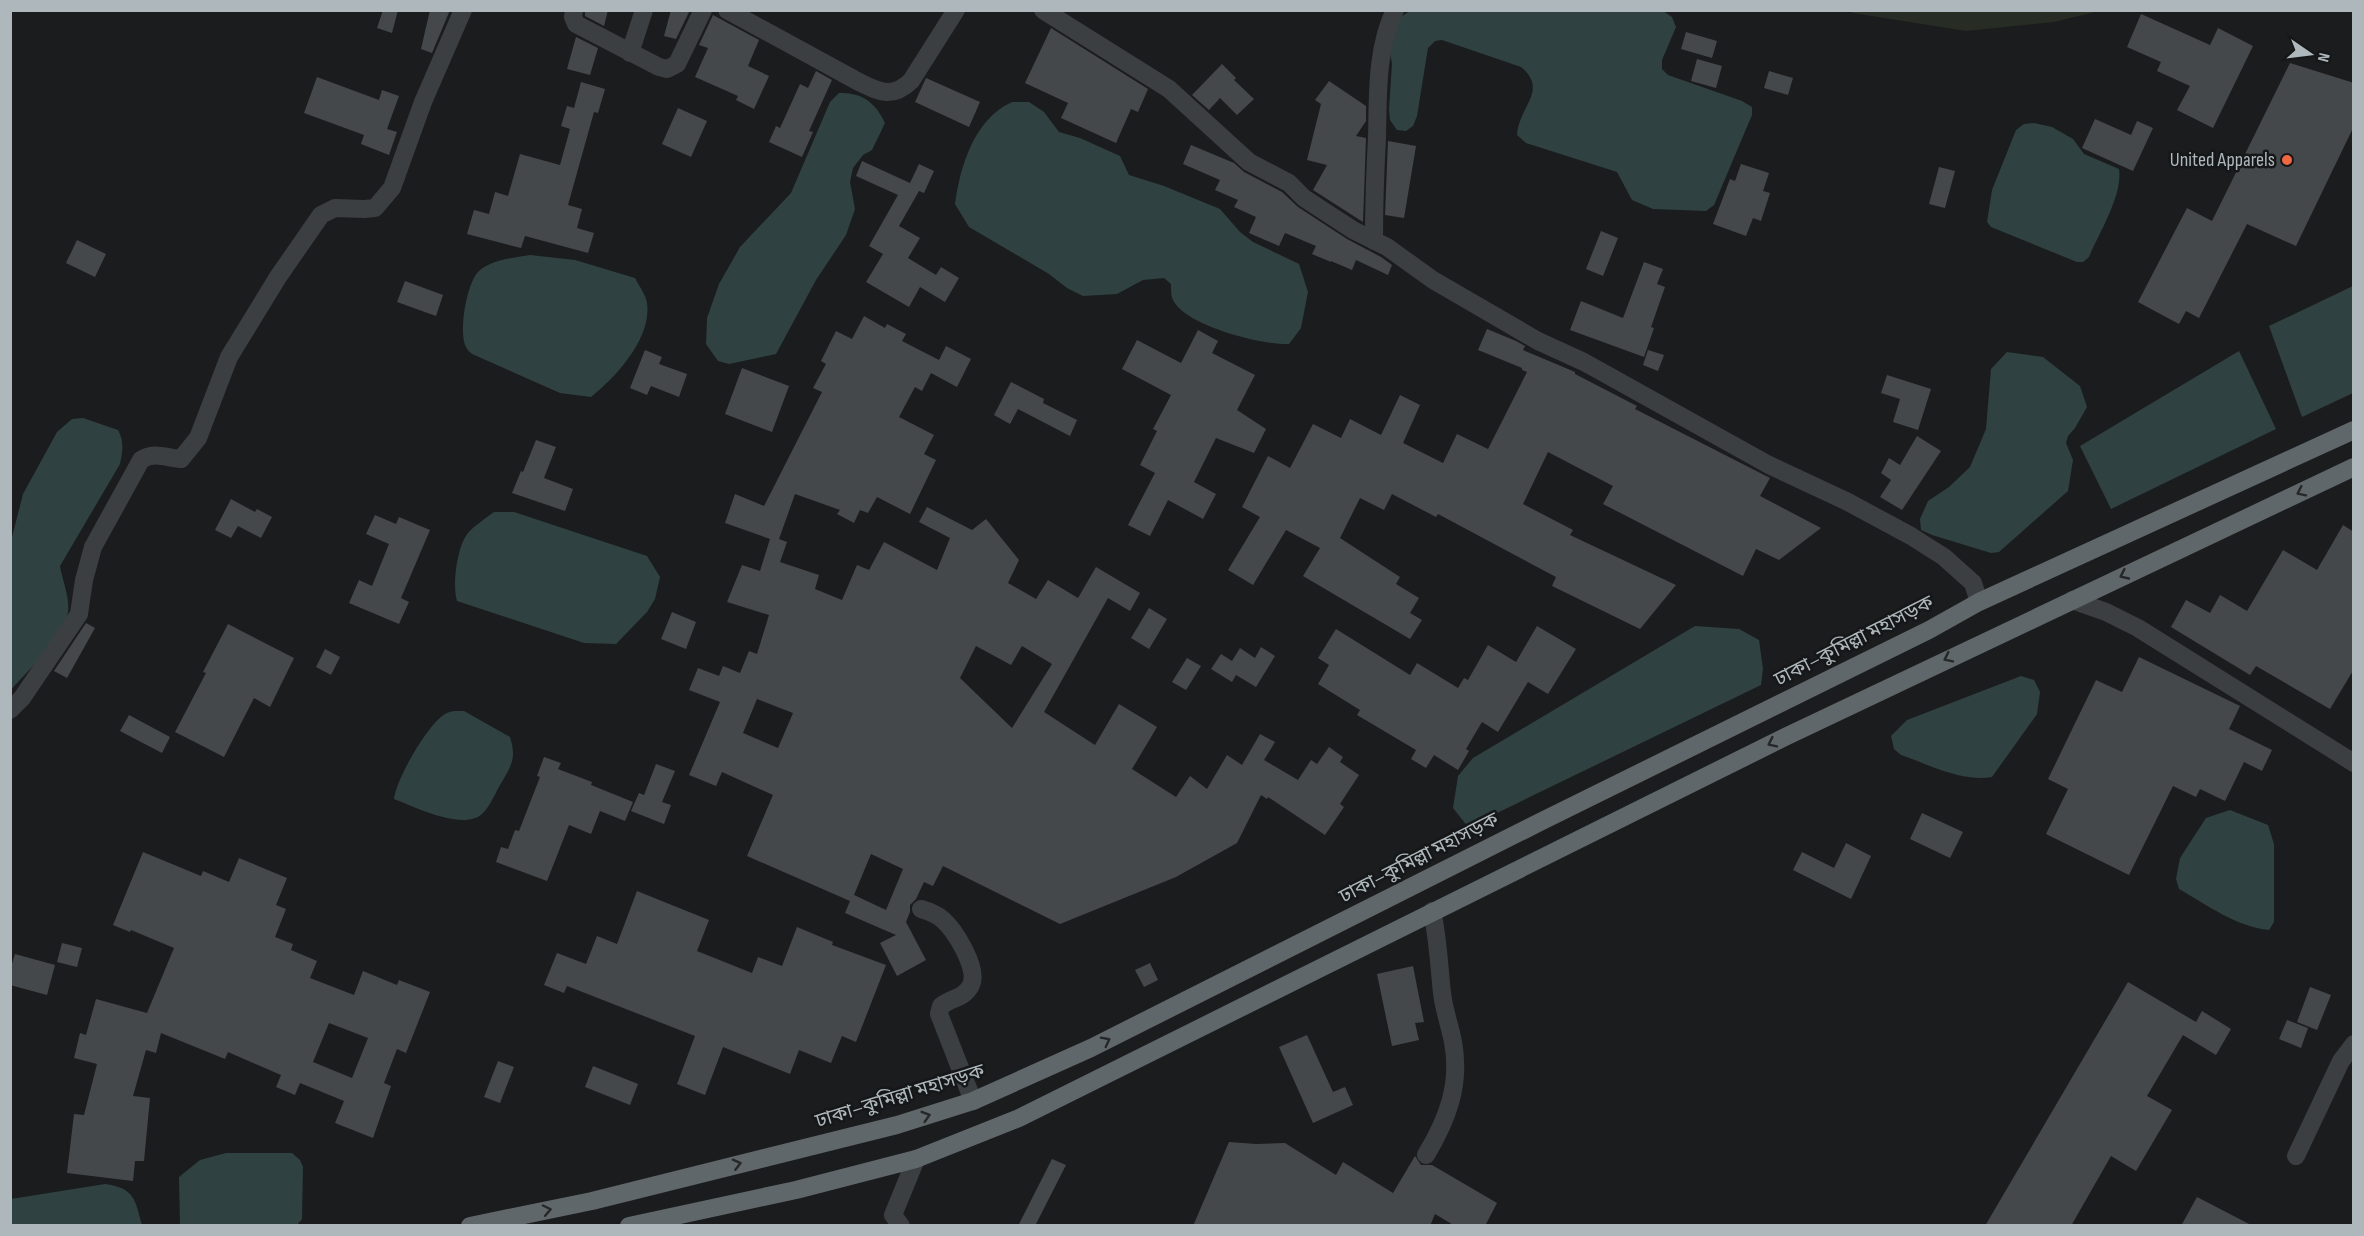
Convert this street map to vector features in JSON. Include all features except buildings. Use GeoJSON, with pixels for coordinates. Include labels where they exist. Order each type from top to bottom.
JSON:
{"type":"FeatureCollection","features":[{"type":"Feature","properties":{"kind":"highway","name":"ঢাকা–কুমিল্লা মহাসড়ক"},"geometry":{"type":"LineString","coordinates":[[470,1226],[603,1198],[897,1125],[973,1101],[1091,1048],[1540,822],[1929,630],[1979,602],[2354,430]]}},
{"type":"Feature","properties":{"kind":"highway"},"geometry":{"type":"LineString","coordinates":[[629,1226],[796,1190],[916,1158],[1019,1118],[1785,736],[2354,467]]}},
{"type":"Feature","properties":{"kind":"street"},"geometry":{"type":"LineString","coordinates":[[10,710],[22,698],[79,614],[84,580],[93,547],[141,460],[156,454],[181,459],[187,453],[198,438],[229,357],[278,277],[321,215],[335,207],[364,210],[375,208],[392,188],[423,102],[463,10]]}},
{"type":"Feature","properties":{"kind":"street"},"geometry":{"type":"LineString","coordinates":[[574,10],[573,17],[576,24],[659,68],[667,69],[677,64],[703,10]]}},
{"type":"Feature","properties":{"kind":"street"},"geometry":{"type":"LineString","coordinates":[[630,53],[644,10]]}},
{"type":"Feature","properties":{"kind":"street"},"geometry":{"type":"LineString","coordinates":[[727,10],[859,82],[890,93],[902,90],[911,81],[956,10]]}},
{"type":"Feature","properties":{"kind":"street"},"geometry":{"type":"LineString","coordinates":[[1043,10],[1169,89],[1249,162],[1289,183],[1304,198],[1433,280],[1538,341],[1584,362],[1769,465],[1848,502],[1911,536],[1959,569],[1973,583],[1979,602]]}},
{"type":"Feature","properties":{"kind":"street"},"geometry":{"type":"LineString","coordinates":[[1374,241],[1374,192],[1381,68],[1388,23],[1395,10]]}},
{"type":"Feature","properties":{"kind":"street"},"geometry":{"type":"LineString","coordinates":[[2072,600],[2106,612],[2138,628],[2354,763]]}},
{"type":"Feature","properties":{"kind":"street"},"geometry":{"type":"LineString","coordinates":[[921,909],[942,919],[956,936],[970,964],[973,978],[971,985],[965,994],[941,1006],[939,1014],[973,1101]]}},
{"type":"Feature","properties":{"kind":"street"},"geometry":{"type":"LineString","coordinates":[[1426,1155],[1442,1128],[1449,1109],[1456,1068],[1454,1044],[1443,996],[1438,939],[1432,911]]}},
{"type":"Feature","properties":{"kind":"street"},"geometry":{"type":"LineString","coordinates":[[2296,1156],[2341,1061],[2354,1044]]}},
{"type":"Feature","properties":{"kind":"street"},"geometry":{"type":"LineString","coordinates":[[901,1226],[893,1215],[916,1158]]}},
{"type":"Feature","properties":{"kind":"shaded area"},"geometry":{"type":"Polygon","coordinates":[[[1410,11],[1663,11],[1672,17],[1676,27],[1662,60],[1662,69],[1668,75],[1742,101],[1752,107],[1752,115],[1714,205],[1706,211],[1653,209],[1632,200],[1617,172],[1526,143],[1517,135],[1522,115],[1533,91],[1529,75],[1521,67],[1442,40],[1435,41],[1428,48],[1417,116],[1413,126],[1406,131],[1397,130],[1390,120],[1392,64],[1389,47],[1391,32],[1402,16],[1410,11]]]}},
{"type":"Feature","properties":{"kind":"shaded area"},"geometry":{"type":"Polygon","coordinates":[[[1849,11],[2099,11],[2054,22],[1966,31],[1849,11]]]}},
{"type":"Feature","properties":{"kind":"shaded area"},"geometry":{"type":"Polygon","coordinates":[[[839,93],[855,94],[867,100],[873,104],[885,123],[872,150],[863,155],[853,168],[850,182],[855,209],[846,235],[816,280],[776,354],[729,364],[718,361],[706,344],[707,318],[719,284],[740,247],[791,193],[830,102],[839,93]]]}},
{"type":"Feature","properties":{"kind":"shaded area"},"geometry":{"type":"Polygon","coordinates":[[[1012,102],[1029,102],[1044,112],[1059,132],[1080,138],[1120,156],[1129,175],[1164,186],[1220,209],[1240,232],[1253,242],[1299,264],[1308,292],[1301,328],[1289,344],[1261,341],[1224,332],[1191,317],[1179,308],[1172,298],[1171,284],[1164,278],[1143,280],[1117,294],[1083,296],[969,227],[955,204],[965,160],[979,132],[988,120],[1012,102]]]}},
{"type":"Feature","properties":{"kind":"shaded area"},"geometry":{"type":"Polygon","coordinates":[[[2034,123],[2052,127],[2073,139],[2084,154],[2119,169],[2114,202],[2089,257],[2083,262],[2077,262],[1991,227],[1987,222],[1992,190],[2016,130],[2024,124],[2034,123]]]}},
{"type":"Feature","properties":{"kind":"shaded area"},"geometry":{"type":"Polygon","coordinates":[[[530,255],[575,260],[635,278],[645,297],[647,316],[638,343],[621,368],[591,397],[560,393],[472,354],[466,348],[463,319],[475,276],[492,263],[530,255]]]}},
{"type":"Feature","properties":{"kind":"shaded area"},"geometry":{"type":"Polygon","coordinates":[[[2353,286],[2353,393],[2302,417],[2269,326],[2353,286]]]}},
{"type":"Feature","properties":{"kind":"shaded area"},"geometry":{"type":"Polygon","coordinates":[[[2239,351],[2276,429],[2111,509],[2080,446],[2239,351]]]}},
{"type":"Feature","properties":{"kind":"shaded area"},"geometry":{"type":"Polygon","coordinates":[[[2007,352],[2043,357],[2080,386],[2087,407],[2066,443],[2073,460],[2068,491],[1999,552],[1991,553],[1921,530],[1920,519],[1928,501],[1949,487],[1970,467],[1986,429],[1991,369],[2007,352]]]}},
{"type":"Feature","properties":{"kind":"shaded area"},"geometry":{"type":"Polygon","coordinates":[[[83,418],[118,430],[122,446],[120,464],[60,566],[68,601],[65,622],[53,643],[11,690],[11,541],[23,494],[57,432],[72,419],[83,418]]]}},
{"type":"Feature","properties":{"kind":"shaded area"},"geometry":{"type":"Polygon","coordinates":[[[494,512],[514,512],[647,556],[660,577],[655,599],[647,612],[616,644],[584,643],[457,601],[455,586],[457,566],[464,539],[474,527],[494,512]]]}},
{"type":"Feature","properties":{"kind":"shaded area"},"geometry":{"type":"Polygon","coordinates":[[[1695,626],[1739,629],[1759,640],[1763,669],[1761,685],[1468,827],[1453,808],[1458,776],[1473,758],[1695,626]]]}},
{"type":"Feature","properties":{"kind":"shaded area"},"geometry":{"type":"Polygon","coordinates":[[[2021,676],[2034,680],[2040,692],[2037,714],[1992,777],[1969,777],[1946,772],[1901,755],[1894,749],[1891,736],[1907,720],[2021,676]]]}},
{"type":"Feature","properties":{"kind":"shaded area"},"geometry":{"type":"Polygon","coordinates":[[[464,711],[510,737],[512,745],[513,757],[510,767],[486,810],[475,818],[452,819],[394,799],[400,779],[430,729],[447,713],[464,711]]]}},
{"type":"Feature","properties":{"kind":"shaded area"},"geometry":{"type":"Polygon","coordinates":[[[2230,810],[2268,825],[2274,844],[2274,922],[2269,930],[2234,920],[2179,889],[2176,879],[2180,858],[2206,818],[2230,810]]]}},
{"type":"Feature","properties":{"kind":"shaded area"},"geometry":{"type":"Polygon","coordinates":[[[226,1153],[292,1153],[300,1160],[303,1167],[302,1219],[297,1225],[180,1225],[179,1177],[200,1160],[226,1153]]]}},
{"type":"Feature","properties":{"kind":"shaded area"},"geometry":{"type":"Polygon","coordinates":[[[105,1184],[128,1192],[135,1202],[142,1225],[11,1225],[11,1199],[105,1184]]]}},
{"type":"Feature","properties":{"kind":"place","name":"United Apparels"},"geometry":{"type":"Point","coordinates":[2287,160]}}]}
